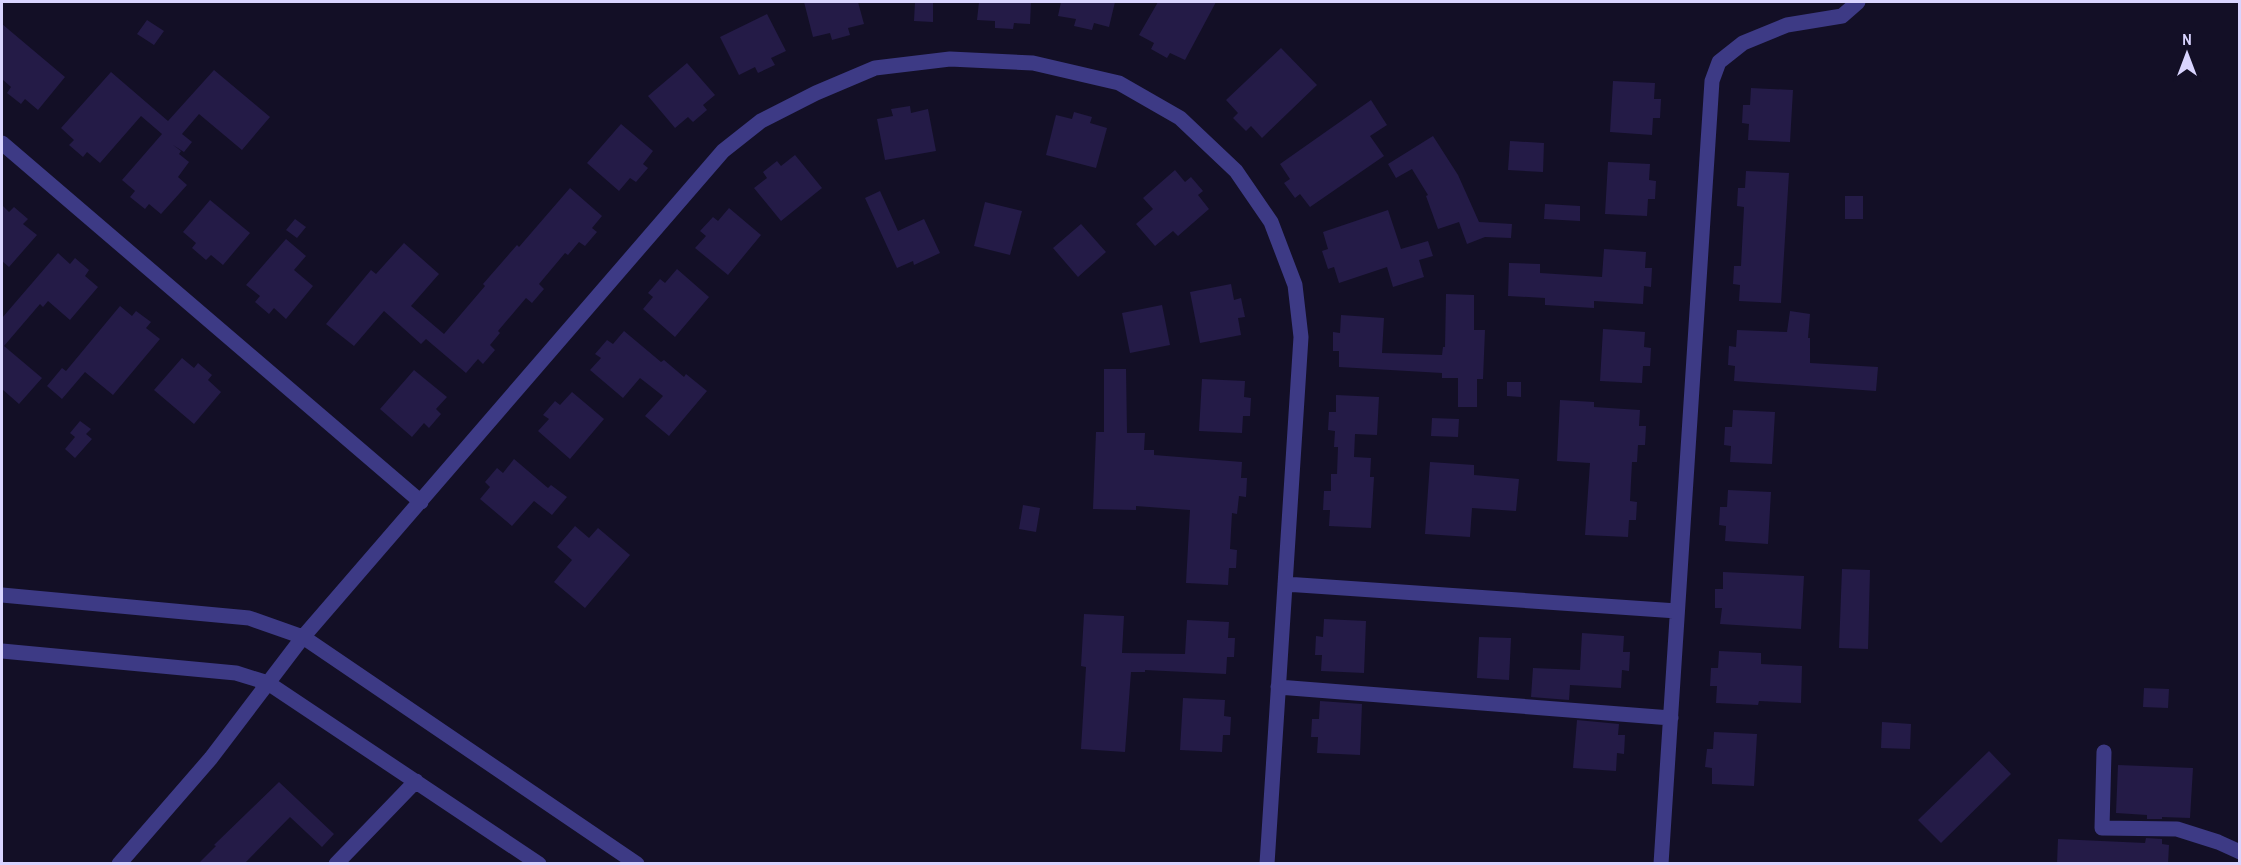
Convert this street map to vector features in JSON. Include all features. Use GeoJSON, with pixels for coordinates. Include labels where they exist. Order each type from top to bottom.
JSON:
{"type":"FeatureCollection","features":[{"type":"Feature","properties":{"kind":"street"},"geometry":{"type":"LineString","coordinates":[[1661,864],[1712,81],[1719,62],[1743,43],[1788,25],[1842,16],[1858,2]]}},
{"type":"Feature","properties":{"kind":"street"},"geometry":{"type":"LineString","coordinates":[[119,864],[211,758],[303,637],[723,151],[761,121],[816,93],[875,68],[950,59],[1033,63],[1119,83],[1180,118],[1236,171],[1271,222],[1295,285],[1301,337],[1267,864]]}},
{"type":"Feature","properties":{"kind":"street"},"geometry":{"type":"LineString","coordinates":[[2,143],[421,502]]}},
{"type":"Feature","properties":{"kind":"street"},"geometry":{"type":"LineString","coordinates":[[1285,584],[1677,611]]}},
{"type":"Feature","properties":{"kind":"street"},"geometry":{"type":"LineString","coordinates":[[2,595],[249,618],[303,637],[638,864]]}},
{"type":"Feature","properties":{"kind":"street"},"geometry":{"type":"LineString","coordinates":[[2,651],[236,673],[268,683],[539,864]]}},
{"type":"Feature","properties":{"kind":"street"},"geometry":{"type":"LineString","coordinates":[[1278,687],[1671,718]]}},
{"type":"Feature","properties":{"kind":"street"},"geometry":{"type":"LineString","coordinates":[[2104,752],[2102,828],[2177,829],[2218,842],[2240,852]]}},
{"type":"Feature","properties":{"kind":"street"},"geometry":{"type":"LineString","coordinates":[[336,864],[416,781]]}},
{"type":"Feature","properties":{"kind":"building"},"geometry":{"type":"Polygon","coordinates":[[[804,2],[858,2],[864,24],[848,28],[850,35],[832,40],[830,33],[813,37],[804,2]]]}},
{"type":"Feature","properties":{"kind":"building"},"geometry":{"type":"Polygon","coordinates":[[[915,2],[933,2],[933,22],[914,21],[915,2]]]}},
{"type":"Feature","properties":{"kind":"building"},"geometry":{"type":"Polygon","coordinates":[[[979,2],[1031,2],[1030,24],[1014,23],[1013,29],[995,28],[995,21],[977,20],[979,2]]]}},
{"type":"Feature","properties":{"kind":"building"},"geometry":{"type":"Polygon","coordinates":[[[1061,2],[1115,2],[1109,27],[1094,23],[1092,30],[1074,26],[1076,19],[1058,16],[1061,2]]]}},
{"type":"Feature","properties":{"kind":"building"},"geometry":{"type":"Polygon","coordinates":[[[1158,2],[1216,2],[1185,60],[1170,53],[1167,58],[1151,49],[1154,43],[1139,35],[1158,2]]]}},
{"type":"Feature","properties":{"kind":"building"},"geometry":{"type":"Polygon","coordinates":[[[767,14],[786,51],[771,58],[775,65],[758,73],[755,67],[739,75],[720,37],[767,14]]]}},
{"type":"Feature","properties":{"kind":"building"},"geometry":{"type":"Polygon","coordinates":[[[147,20],[164,31],[154,45],[137,34],[147,20]]]}},
{"type":"Feature","properties":{"kind":"building"},"geometry":{"type":"Polygon","coordinates":[[[2,24],[65,77],[38,110],[25,99],[21,104],[7,93],[11,87],[2,79],[2,24]]]}},
{"type":"Feature","properties":{"kind":"building"},"geometry":{"type":"Polygon","coordinates":[[[1281,48],[1317,85],[1262,138],[1251,126],[1246,131],[1233,118],[1238,113],[1226,100],[1281,48]]]}},
{"type":"Feature","properties":{"kind":"building"},"geometry":{"type":"Polygon","coordinates":[[[687,63],[715,95],[703,105],[707,110],[693,122],[688,117],[675,128],[648,96],[687,63]]]}},
{"type":"Feature","properties":{"kind":"building"},"geometry":{"type":"Polygon","coordinates":[[[214,70],[270,117],[242,150],[199,114],[182,134],[192,142],[184,152],[173,145],[189,162],[178,177],[187,185],[161,214],[149,204],[145,209],[130,197],[135,191],[122,180],[162,134],[141,116],[100,163],[87,152],[83,157],[69,145],[74,140],[61,128],[111,72],[168,121],[214,70]]]}},
{"type":"Feature","properties":{"kind":"building"},"geometry":{"type":"Polygon","coordinates":[[[1613,81],[1655,83],[1654,99],[1661,99],[1660,118],[1653,118],[1652,135],[1610,132],[1613,81]]]}},
{"type":"Feature","properties":{"kind":"building"},"geometry":{"type":"Polygon","coordinates":[[[1751,88],[1793,90],[1790,142],[1748,140],[1749,124],[1742,123],[1743,105],[1750,105],[1751,88]]]}},
{"type":"Feature","properties":{"kind":"building"},"geometry":{"type":"Polygon","coordinates":[[[1371,100],[1387,125],[1370,136],[1384,156],[1310,207],[1300,194],[1295,198],[1284,183],[1290,179],[1280,164],[1371,100]]]}},
{"type":"Feature","properties":{"kind":"building"},"geometry":{"type":"Polygon","coordinates":[[[910,106],[911,113],[928,109],[936,151],[885,160],[877,119],[893,116],[891,109],[910,106]]]}},
{"type":"Feature","properties":{"kind":"building"},"geometry":{"type":"Polygon","coordinates":[[[1074,112],[1092,117],[1090,123],[1107,128],[1096,168],[1046,155],[1056,115],[1072,119],[1074,112]]]}},
{"type":"Feature","properties":{"kind":"building"},"geometry":{"type":"Polygon","coordinates":[[[621,124],[653,151],[643,164],[648,168],[636,182],[630,178],[619,191],[587,163],[621,124]]]}},
{"type":"Feature","properties":{"kind":"building"},"geometry":{"type":"Polygon","coordinates":[[[1433,136],[1458,175],[1479,222],[1512,224],[1511,238],[1485,237],[1467,244],[1459,222],[1438,229],[1426,196],[1428,195],[1412,169],[1396,178],[1388,164],[1433,136]]]}},
{"type":"Feature","properties":{"kind":"building"},"geometry":{"type":"Polygon","coordinates":[[[1510,141],[1544,143],[1543,172],[1508,170],[1510,141]]]}},
{"type":"Feature","properties":{"kind":"building"},"geometry":{"type":"Polygon","coordinates":[[[795,155],[822,188],[781,221],[754,188],[767,178],[763,172],[777,161],[781,166],[795,155]]]}},
{"type":"Feature","properties":{"kind":"building"},"geometry":{"type":"Polygon","coordinates":[[[1608,162],[1650,164],[1649,180],[1656,181],[1655,199],[1648,199],[1647,216],[1605,214],[1608,162]]]}},
{"type":"Feature","properties":{"kind":"building"},"geometry":{"type":"Polygon","coordinates":[[[1175,170],[1185,182],[1191,177],[1203,191],[1198,195],[1209,209],[1178,236],[1173,231],[1155,246],[1136,224],[1153,209],[1143,198],[1175,170]]]}},
{"type":"Feature","properties":{"kind":"building"},"geometry":{"type":"Polygon","coordinates":[[[1746,171],[1789,173],[1781,303],[1739,301],[1740,285],[1733,284],[1734,266],[1741,266],[1744,207],[1737,206],[1738,188],[1745,188],[1746,171]]]}},
{"type":"Feature","properties":{"kind":"building"},"geometry":{"type":"Polygon","coordinates":[[[570,188],[602,216],[592,228],[597,232],[585,246],[579,242],[568,255],[565,253],[539,284],[544,289],[532,303],[526,298],[498,331],[500,333],[490,345],[495,350],[483,364],[478,359],[466,373],[426,339],[421,344],[384,311],[354,346],[326,324],[371,270],[376,274],[404,243],[439,274],[411,306],[444,334],[485,286],[483,284],[517,245],[519,247],[570,188]]]}},
{"type":"Feature","properties":{"kind":"building"},"geometry":{"type":"Polygon","coordinates":[[[880,191],[898,231],[924,219],[940,253],[914,265],[913,261],[897,268],[865,198],[880,191]]]}},
{"type":"Feature","properties":{"kind":"building"},"geometry":{"type":"Polygon","coordinates":[[[1845,196],[1863,196],[1863,219],[1845,219],[1845,196]]]}},
{"type":"Feature","properties":{"kind":"building"},"geometry":{"type":"Polygon","coordinates":[[[210,200],[250,233],[223,265],[211,255],[206,260],[192,248],[196,243],[183,232],[210,200]]]}},
{"type":"Feature","properties":{"kind":"building"},"geometry":{"type":"Polygon","coordinates":[[[985,202],[1022,211],[1010,255],[974,246],[985,202]]]}},
{"type":"Feature","properties":{"kind":"building"},"geometry":{"type":"Polygon","coordinates":[[[1545,204],[1580,206],[1580,221],[1544,219],[1545,204]]]}},
{"type":"Feature","properties":{"kind":"building"},"geometry":{"type":"Polygon","coordinates":[[[2,205],[9,212],[14,207],[28,219],[23,224],[37,235],[9,267],[2,261],[2,205]]]}},
{"type":"Feature","properties":{"kind":"building"},"geometry":{"type":"Polygon","coordinates":[[[729,208],[761,235],[728,275],[695,248],[706,236],[700,231],[713,217],[718,221],[729,208]]]}},
{"type":"Feature","properties":{"kind":"building"},"geometry":{"type":"Polygon","coordinates":[[[1388,210],[1401,249],[1428,241],[1433,256],[1419,260],[1424,277],[1393,287],[1387,267],[1339,283],[1334,267],[1328,269],[1322,251],[1328,249],[1323,232],[1388,210]]]}},
{"type":"Feature","properties":{"kind":"building"},"geometry":{"type":"Polygon","coordinates":[[[295,219],[306,227],[297,238],[286,230],[295,219]]]}},
{"type":"Feature","properties":{"kind":"building"},"geometry":{"type":"Polygon","coordinates":[[[1081,224],[1106,252],[1078,277],[1053,248],[1081,224]]]}},
{"type":"Feature","properties":{"kind":"building"},"geometry":{"type":"Polygon","coordinates":[[[286,239],[306,256],[294,270],[313,286],[286,319],[274,308],[269,314],[255,302],[260,296],[246,285],[286,239]]]}},
{"type":"Feature","properties":{"kind":"building"},"geometry":{"type":"Polygon","coordinates":[[[1604,249],[1646,252],[1645,268],[1652,268],[1651,287],[1644,286],[1643,304],[1594,301],[1594,308],[1545,305],[1545,298],[1508,296],[1509,263],[1540,264],[1540,273],[1602,277],[1604,249]]]}},
{"type":"Feature","properties":{"kind":"building"},"geometry":{"type":"Polygon","coordinates":[[[58,253],[70,264],[75,258],[89,270],[85,276],[98,287],[70,320],[48,301],[43,307],[40,304],[4,346],[42,378],[19,404],[2,389],[2,318],[58,253]]]}},
{"type":"Feature","properties":{"kind":"building"},"geometry":{"type":"Polygon","coordinates":[[[677,269],[709,297],[675,337],[643,309],[653,297],[648,293],[660,279],[665,283],[677,269]]]}},
{"type":"Feature","properties":{"kind":"building"},"geometry":{"type":"Polygon","coordinates":[[[1231,284],[1234,300],[1241,298],[1245,317],[1238,318],[1241,335],[1200,343],[1190,292],[1231,284]]]}},
{"type":"Feature","properties":{"kind":"building"},"geometry":{"type":"Polygon","coordinates":[[[1446,294],[1474,295],[1474,330],[1485,330],[1483,379],[1477,379],[1477,407],[1458,407],[1458,378],[1442,378],[1442,373],[1339,367],[1339,351],[1333,351],[1333,332],[1340,333],[1341,315],[1384,318],[1382,353],[1442,355],[1443,347],[1445,347],[1446,294]]]}},
{"type":"Feature","properties":{"kind":"building"},"geometry":{"type":"Polygon","coordinates":[[[1162,305],[1170,345],[1130,353],[1122,313],[1162,305]]]}},
{"type":"Feature","properties":{"kind":"building"},"geometry":{"type":"Polygon","coordinates":[[[120,306],[132,316],[136,311],[151,322],[146,328],[160,339],[113,395],[85,372],[62,399],[47,386],[62,368],[66,371],[120,306]]]}},
{"type":"Feature","properties":{"kind":"building"},"geometry":{"type":"Polygon","coordinates":[[[1790,311],[1810,314],[1808,338],[1810,338],[1810,363],[1878,367],[1876,391],[1734,381],[1735,366],[1728,365],[1729,346],[1736,347],[1737,330],[1787,332],[1790,311]]]}},
{"type":"Feature","properties":{"kind":"building"},"geometry":{"type":"Polygon","coordinates":[[[1603,329],[1645,332],[1644,347],[1651,348],[1650,366],[1643,366],[1642,383],[1600,381],[1603,329]]]}},
{"type":"Feature","properties":{"kind":"building"},"geometry":{"type":"Polygon","coordinates":[[[624,331],[661,362],[664,360],[684,377],[686,374],[707,391],[669,436],[645,416],[663,396],[640,378],[623,398],[590,370],[601,358],[595,354],[607,340],[613,344],[624,331]]]}},
{"type":"Feature","properties":{"kind":"building"},"geometry":{"type":"Polygon","coordinates":[[[182,358],[194,368],[198,363],[212,375],[208,380],[221,392],[194,424],[154,390],[182,358]]]}},
{"type":"Feature","properties":{"kind":"building"},"geometry":{"type":"Polygon","coordinates":[[[1104,369],[1126,369],[1127,433],[1145,433],[1144,450],[1154,450],[1154,455],[1242,462],[1241,478],[1247,478],[1246,497],[1239,496],[1237,514],[1232,513],[1230,549],[1237,550],[1236,568],[1229,568],[1228,585],[1186,583],[1190,510],[1136,506],[1136,510],[1093,509],[1096,432],[1104,432],[1104,369]]]}},
{"type":"Feature","properties":{"kind":"building"},"geometry":{"type":"Polygon","coordinates":[[[414,370],[447,397],[436,409],[441,414],[429,428],[424,423],[412,437],[380,409],[414,370]]]}},
{"type":"Feature","properties":{"kind":"building"},"geometry":{"type":"Polygon","coordinates":[[[1202,379],[1245,381],[1244,397],[1251,398],[1250,416],[1243,416],[1242,433],[1199,431],[1202,379]]]}},
{"type":"Feature","properties":{"kind":"building"},"geometry":{"type":"Polygon","coordinates":[[[1507,382],[1521,382],[1521,397],[1507,396],[1507,382]]]}},
{"type":"Feature","properties":{"kind":"building"},"geometry":{"type":"Polygon","coordinates":[[[572,392],[604,419],[570,459],[538,431],[549,419],[543,415],[555,401],[560,405],[572,392]]]}},
{"type":"Feature","properties":{"kind":"building"},"geometry":{"type":"Polygon","coordinates":[[[1336,395],[1379,397],[1377,435],[1355,434],[1354,457],[1371,458],[1370,477],[1374,477],[1371,528],[1329,526],[1330,510],[1323,510],[1324,491],[1331,491],[1331,474],[1337,474],[1338,447],[1334,447],[1335,431],[1328,430],[1329,412],[1336,412],[1336,395]]]}},
{"type":"Feature","properties":{"kind":"building"},"geometry":{"type":"Polygon","coordinates":[[[1560,400],[1594,402],[1594,407],[1640,410],[1639,426],[1646,426],[1645,445],[1638,445],[1637,462],[1632,462],[1630,501],[1637,502],[1636,520],[1629,520],[1628,537],[1585,535],[1590,463],[1557,461],[1560,400]]]}},
{"type":"Feature","properties":{"kind":"building"},"geometry":{"type":"Polygon","coordinates":[[[1733,410],[1775,412],[1772,464],[1730,462],[1731,446],[1724,445],[1725,427],[1732,427],[1733,410]]]}},
{"type":"Feature","properties":{"kind":"building"},"geometry":{"type":"Polygon","coordinates":[[[1432,418],[1459,419],[1458,437],[1431,436],[1432,418]]]}},
{"type":"Feature","properties":{"kind":"building"},"geometry":{"type":"Polygon","coordinates":[[[80,421],[91,429],[86,434],[92,439],[75,458],[65,449],[75,437],[70,433],[80,421]]]}},
{"type":"Feature","properties":{"kind":"building"},"geometry":{"type":"Polygon","coordinates":[[[514,459],[548,488],[551,485],[567,497],[552,515],[534,501],[512,526],[480,499],[490,487],[485,482],[497,468],[503,473],[514,459]]]}},
{"type":"Feature","properties":{"kind":"building"},"geometry":{"type":"Polygon","coordinates":[[[1430,462],[1474,465],[1474,475],[1519,479],[1516,511],[1472,508],[1470,537],[1425,534],[1430,462]]]}},
{"type":"Feature","properties":{"kind":"building"},"geometry":{"type":"Polygon","coordinates":[[[1728,490],[1771,492],[1768,544],[1725,541],[1726,526],[1719,525],[1720,507],[1727,507],[1728,490]]]}},
{"type":"Feature","properties":{"kind":"building"},"geometry":{"type":"Polygon","coordinates":[[[1023,505],[1040,508],[1036,532],[1019,529],[1023,505]]]}},
{"type":"Feature","properties":{"kind":"building"},"geometry":{"type":"Polygon","coordinates":[[[575,526],[589,538],[598,528],[630,555],[585,608],[554,582],[572,560],[557,547],[575,526]]]}},
{"type":"Feature","properties":{"kind":"building"},"geometry":{"type":"Polygon","coordinates":[[[1842,569],[1870,570],[1868,649],[1839,648],[1842,569]]]}},
{"type":"Feature","properties":{"kind":"building"},"geometry":{"type":"Polygon","coordinates":[[[1723,572],[1804,576],[1801,629],[1720,624],[1722,608],[1715,608],[1715,589],[1723,589],[1723,572]]]}},
{"type":"Feature","properties":{"kind":"building"},"geometry":{"type":"Polygon","coordinates":[[[1084,614],[1124,616],[1122,653],[1185,654],[1187,620],[1229,622],[1228,638],[1235,638],[1234,657],[1227,657],[1226,674],[1145,670],[1145,672],[1131,672],[1125,752],[1081,749],[1086,667],[1081,666],[1084,614]]]}},
{"type":"Feature","properties":{"kind":"building"},"geometry":{"type":"Polygon","coordinates":[[[1324,619],[1366,621],[1364,673],[1321,671],[1322,655],[1315,655],[1316,636],[1323,637],[1324,619]]]}},
{"type":"Feature","properties":{"kind":"building"},"geometry":{"type":"Polygon","coordinates":[[[1582,633],[1624,636],[1623,652],[1630,652],[1629,671],[1622,670],[1621,688],[1570,685],[1569,700],[1531,697],[1533,668],[1580,670],[1582,633]]]}},
{"type":"Feature","properties":{"kind":"building"},"geometry":{"type":"Polygon","coordinates":[[[1479,637],[1511,638],[1509,680],[1477,678],[1479,637]]]}},
{"type":"Feature","properties":{"kind":"building"},"geometry":{"type":"Polygon","coordinates":[[[1719,651],[1761,653],[1761,664],[1802,666],[1801,703],[1759,701],[1758,705],[1716,703],[1717,686],[1710,686],[1711,668],[1718,668],[1719,651]]]}},
{"type":"Feature","properties":{"kind":"building"},"geometry":{"type":"Polygon","coordinates":[[[2144,688],[2169,689],[2168,708],[2143,707],[2144,688]]]}},
{"type":"Feature","properties":{"kind":"building"},"geometry":{"type":"Polygon","coordinates":[[[1183,698],[1225,700],[1224,716],[1231,717],[1230,735],[1223,735],[1222,752],[1180,750],[1183,698]]]}},
{"type":"Feature","properties":{"kind":"building"},"geometry":{"type":"Polygon","coordinates":[[[1320,701],[1362,704],[1360,755],[1317,753],[1318,737],[1311,737],[1312,719],[1319,719],[1320,701]]]}},
{"type":"Feature","properties":{"kind":"building"},"geometry":{"type":"Polygon","coordinates":[[[1577,720],[1619,724],[1618,735],[1625,735],[1624,754],[1617,753],[1616,771],[1573,768],[1577,720]]]}},
{"type":"Feature","properties":{"kind":"building"},"geometry":{"type":"Polygon","coordinates":[[[1882,722],[1911,724],[1910,749],[1881,748],[1882,722]]]}},
{"type":"Feature","properties":{"kind":"building"},"geometry":{"type":"Polygon","coordinates":[[[1714,732],[1757,734],[1754,786],[1712,784],[1712,768],[1705,767],[1707,749],[1713,749],[1714,732]]]}},
{"type":"Feature","properties":{"kind":"building"},"geometry":{"type":"Polygon","coordinates":[[[1989,751],[2011,774],[1941,843],[1918,820],[1989,751]]]}},
{"type":"Feature","properties":{"kind":"building"},"geometry":{"type":"Polygon","coordinates":[[[2118,765],[2193,768],[2190,818],[2147,819],[2147,815],[2116,813],[2118,765]]]}},
{"type":"Feature","properties":{"kind":"building"},"geometry":{"type":"Polygon","coordinates":[[[279,782],[334,834],[322,847],[290,817],[244,864],[198,864],[216,846],[214,845],[279,782]]]}},
{"type":"Feature","properties":{"kind":"building"},"geometry":{"type":"Polygon","coordinates":[[[2146,838],[2162,839],[2162,844],[2169,845],[2168,864],[2057,864],[2058,839],[2145,843],[2146,838]]]}}]}
